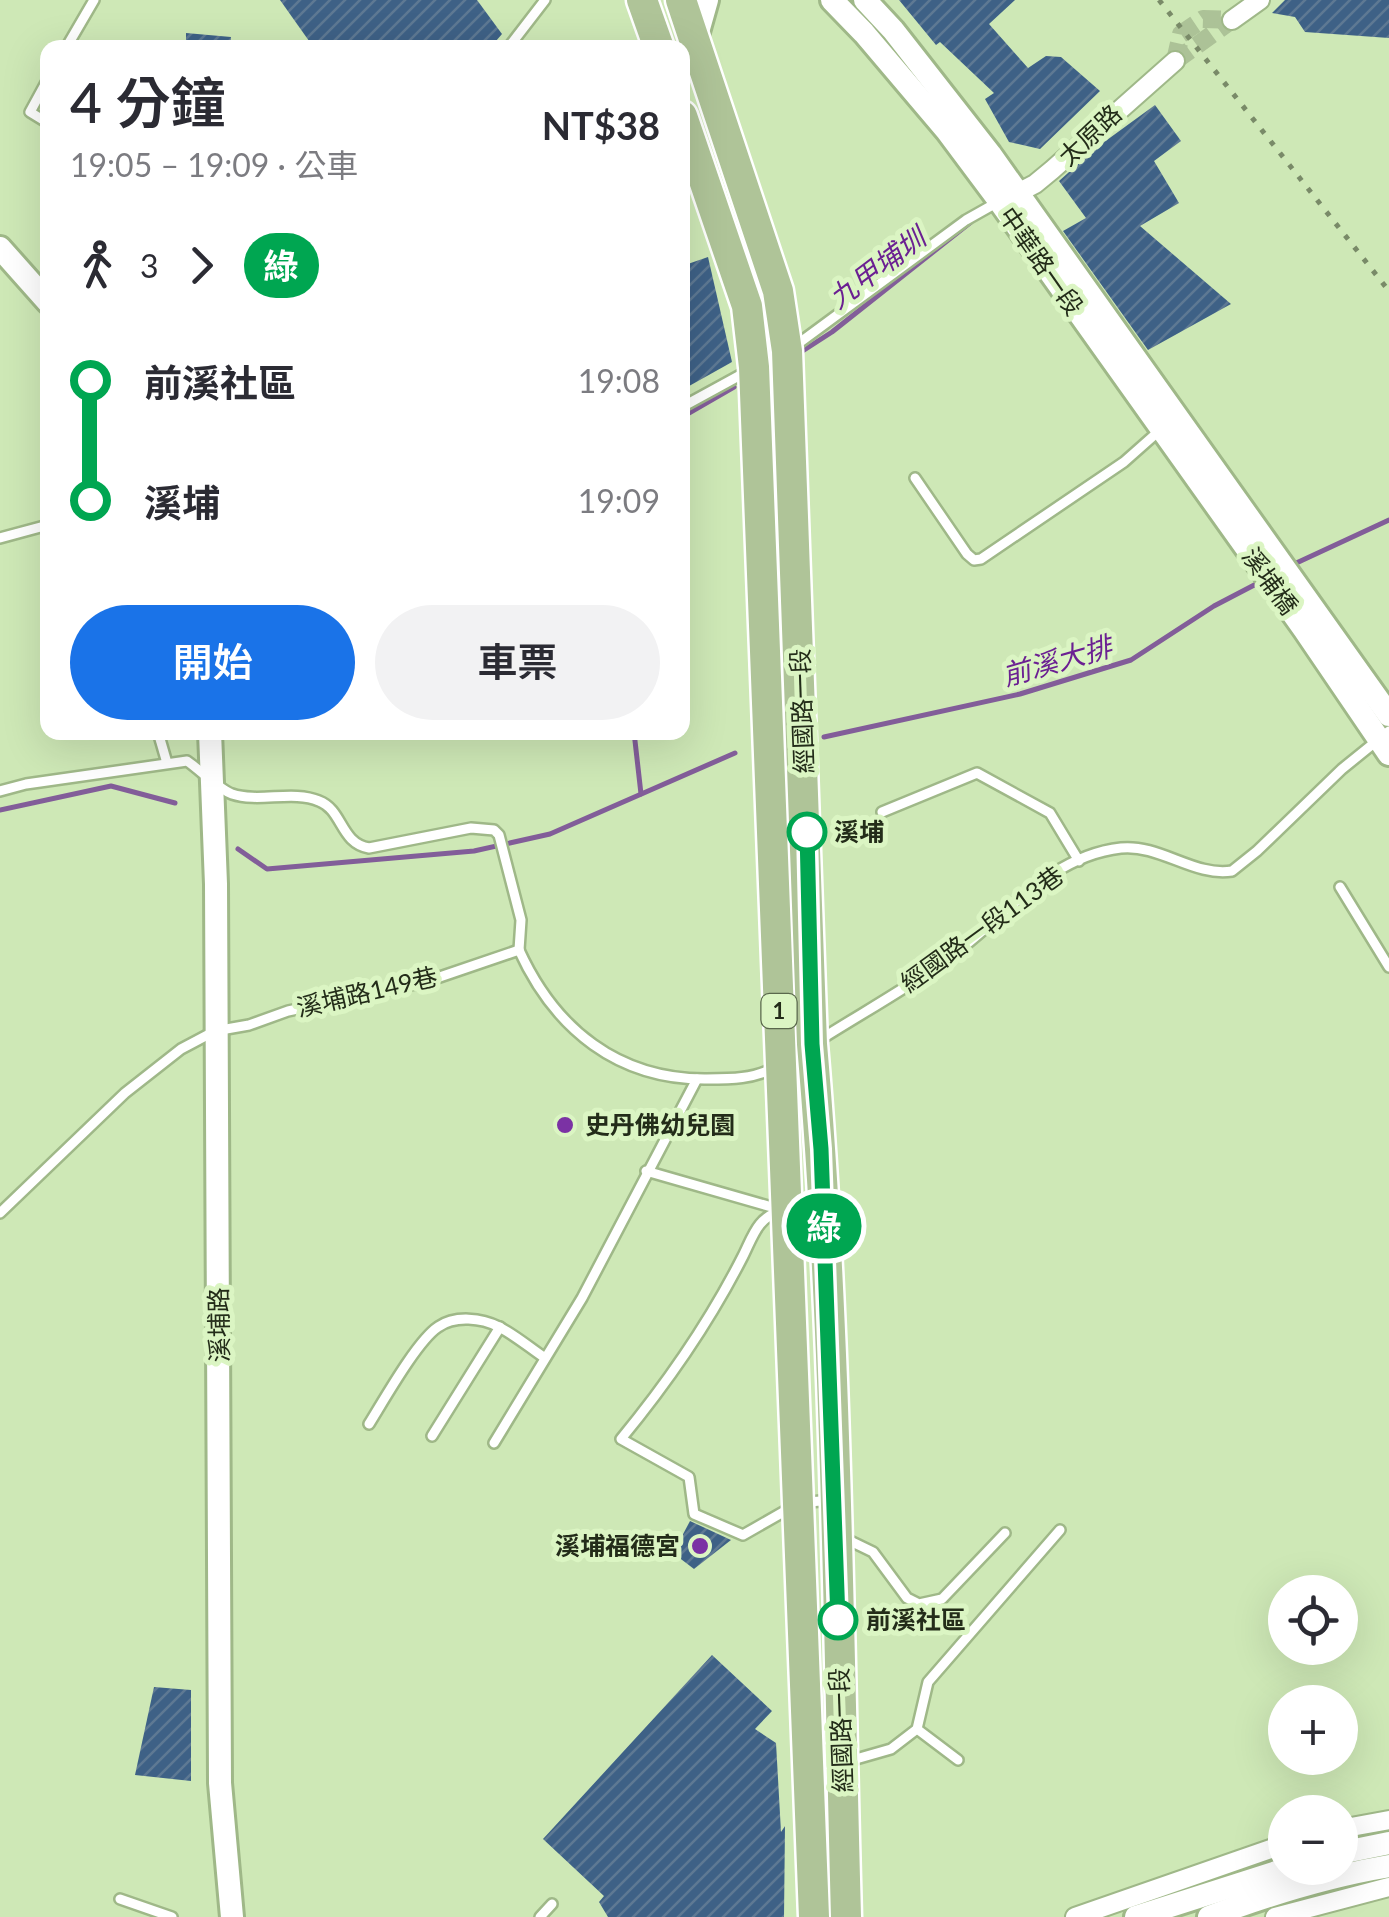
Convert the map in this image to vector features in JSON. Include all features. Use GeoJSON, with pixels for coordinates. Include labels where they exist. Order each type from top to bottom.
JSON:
{"type":"FeatureCollection","features":[{"type":"Feature","properties":{"kind":"main road"},"geometry":{"type":"LineString","coordinates":[[642,0],[656,40]]}},
{"type":"Feature","properties":{"kind":"main road","name":"經國路一段"},"geometry":{"type":"LineString","coordinates":[[680,0],[778,290],[787,351],[812,1044],[821,1149],[846,1917]]}},
{"type":"Feature","properties":{"kind":"main road","name":"經國路一段"},"geometry":{"type":"LineString","coordinates":[[690,139],[747,306],[754,367],[814,1917]]}},
{"type":"Feature","properties":{"kind":"street"},"geometry":{"type":"LineString","coordinates":[[696,39],[707,0]]}},
{"type":"Feature","properties":{"kind":"street","name":"中華路一段"},"geometry":{"type":"LineString","coordinates":[[832,0],[1008,198],[1244,529]]}},
{"type":"Feature","properties":{"kind":"street","name":"中華路一段"},"geometry":{"type":"LineString","coordinates":[[865,0],[978,138],[1008,198]]}},
{"type":"Feature","properties":{"kind":"street"},"geometry":{"type":"LineString","coordinates":[[1232,20],[1260,0]]}},
{"type":"Feature","properties":{"kind":"street","name":"太原路"},"geometry":{"type":"LineString","coordinates":[[1008,198],[1052,170],[1174,61]]}},
{"type":"Feature","properties":{"kind":"street"},"geometry":{"type":"LineString","coordinates":[[0,248],[40,293]]}},
{"type":"Feature","properties":{"kind":"street","name":"溪埔橋"},"geometry":{"type":"LineString","coordinates":[[1244,529],[1313,624]]}},
{"type":"Feature","properties":{"kind":"street"},"geometry":{"type":"LineString","coordinates":[[1313,624],[1389,715]]}},
{"type":"Feature","properties":{"kind":"street"},"geometry":{"type":"LineString","coordinates":[[1313,624],[1386,741]]}},
{"type":"Feature","properties":{"kind":"street","name":"溪埔路"},"geometry":{"type":"LineString","coordinates":[[210,740],[216,884],[220,1783],[232,1917]]}},
{"type":"Feature","properties":{"kind":"street"},"geometry":{"type":"LineString","coordinates":[[1358,1826],[1389,1820]]}},
{"type":"Feature","properties":{"kind":"street"},"geometry":{"type":"LineString","coordinates":[[1358,1849],[1389,1843]]}},
{"type":"Feature","properties":{"kind":"street"},"geometry":{"type":"LineString","coordinates":[[1075,1917],[1268,1850]]}},
{"type":"Feature","properties":{"kind":"street"},"geometry":{"type":"LineString","coordinates":[[1209,1917],[1351,1872],[1389,1866]]}},
{"type":"Feature","properties":{"kind":"street"},"geometry":{"type":"LineString","coordinates":[[1136,1917],[1268,1875]]}},
{"type":"Feature","properties":{"kind":"street"},"geometry":{"type":"LineString","coordinates":[[1275,1917],[1389,1887]]}},
{"type":"Feature","properties":{"kind":"lane"},"geometry":{"type":"LineString","coordinates":[[71,40],[94,0]]}},
{"type":"Feature","properties":{"kind":"lane"},"geometry":{"type":"LineString","coordinates":[[514,40],[544,0]]}},
{"type":"Feature","properties":{"kind":"lane"},"geometry":{"type":"LineString","coordinates":[[40,94],[30,112],[40,118]]}},
{"type":"Feature","properties":{"kind":"lane"},"geometry":{"type":"LineString","coordinates":[[690,403],[787,351],[966,220],[1008,198]]}},
{"type":"Feature","properties":{"kind":"lane"},"geometry":{"type":"LineString","coordinates":[[915,478],[974,560],[990,555],[1095,482],[1169,423]]}},
{"type":"Feature","properties":{"kind":"lane"},"geometry":{"type":"LineString","coordinates":[[0,538],[40,526]]}},
{"type":"Feature","properties":{"kind":"lane"},"geometry":{"type":"LineString","coordinates":[[160,740],[167,763]]}},
{"type":"Feature","properties":{"kind":"lane","name":"經國路一段113巷"},"geometry":{"type":"LineString","coordinates":[[519,950],[553,1006],[605,1055],[665,1074],[697,1079],[764,1073],[944,962],[1031,890],[1080,861],[1104,851],[1134,848],[1202,868],[1232,871],[1386,741]]}},
{"type":"Feature","properties":{"kind":"lane"},"geometry":{"type":"LineString","coordinates":[[0,791],[187,761],[231,794],[315,798],[328,805],[349,840],[358,846],[368,848],[470,828],[494,830],[499,835],[520,920],[519,950]]}},
{"type":"Feature","properties":{"kind":"lane"},"geometry":{"type":"LineString","coordinates":[[882,812],[977,773],[1050,813],[1080,861]]}},
{"type":"Feature","properties":{"kind":"lane"},"geometry":{"type":"LineString","coordinates":[[1340,887],[1389,967]]}},
{"type":"Feature","properties":{"kind":"lane","name":"溪埔路149巷"},"geometry":{"type":"LineString","coordinates":[[0,1213],[124,1093],[180,1049],[215,1031],[250,1025],[288,1010],[425,982],[519,950]]}},
{"type":"Feature","properties":{"kind":"lane"},"geometry":{"type":"LineString","coordinates":[[494,1443],[582,1298],[697,1079]]}},
{"type":"Feature","properties":{"kind":"lane"},"geometry":{"type":"LineString","coordinates":[[646,1172],[785,1211]]}},
{"type":"Feature","properties":{"kind":"lane"},"geometry":{"type":"LineString","coordinates":[[785,1211],[761,1221],[718,1305],[666,1385],[621,1439],[689,1477],[694,1514],[743,1535],[799,1504],[834,1500]]}},
{"type":"Feature","properties":{"kind":"lane"},"geometry":{"type":"LineString","coordinates":[[369,1424],[426,1339],[438,1327],[454,1320],[500,1327],[546,1358]]}},
{"type":"Feature","properties":{"kind":"lane"},"geometry":{"type":"LineString","coordinates":[[432,1436],[500,1327]]}},
{"type":"Feature","properties":{"kind":"lane"},"geometry":{"type":"LineString","coordinates":[[842,1763],[891,1749],[917,1729],[928,1682],[1060,1530]]}},
{"type":"Feature","properties":{"kind":"lane"},"geometry":{"type":"LineString","coordinates":[[835,1534],[873,1552],[907,1598],[920,1604],[942,1598],[1005,1534]]}},
{"type":"Feature","properties":{"kind":"lane"},"geometry":{"type":"LineString","coordinates":[[917,1729],[958,1760]]}},
{"type":"Feature","properties":{"kind":"lane"},"geometry":{"type":"LineString","coordinates":[[120,1898],[172,1917]]}},
{"type":"Feature","properties":{"kind":"lane"},"geometry":{"type":"LineString","coordinates":[[540,1917],[552,1904]]}},
{"type":"Feature","properties":{"kind":"building"},"geometry":{"type":"Polygon","coordinates":[[[280,0],[477,0],[502,34],[497,40],[308,40],[280,0]]]}},
{"type":"Feature","properties":{"kind":"building"},"geometry":{"type":"Polygon","coordinates":[[[899,0],[1015,0],[989,24],[1028,68],[1046,56],[1061,57],[1100,91],[1040,149],[1009,142],[985,99],[994,93],[940,42],[936,45],[899,0]]]}},
{"type":"Feature","properties":{"kind":"building"},"geometry":{"type":"Polygon","coordinates":[[[1285,0],[1389,0],[1389,38],[1305,32],[1295,17],[1272,13],[1285,0]]]}},
{"type":"Feature","properties":{"kind":"building"},"geometry":{"type":"Polygon","coordinates":[[[186,33],[231,37],[231,40],[186,40],[186,33]]]}},
{"type":"Feature","properties":{"kind":"building"},"geometry":{"type":"Polygon","coordinates":[[[1155,105],[1181,141],[1154,161],[1179,203],[1140,226],[1231,304],[1148,350],[1063,231],[1086,218],[1059,181],[1155,105]]]}},
{"type":"Feature","properties":{"kind":"building"},"geometry":{"type":"Polygon","coordinates":[[[708,257],[732,362],[690,386],[690,263],[708,257]]]}},
{"type":"Feature","properties":{"kind":"building","name":"溪埔福德宮"},"geometry":{"type":"Polygon","coordinates":[[[690,1521],[731,1540],[694,1569],[673,1553],[690,1521]]]}},
{"type":"Feature","properties":{"kind":"building"},"geometry":{"type":"Polygon","coordinates":[[[712,1655],[772,1711],[755,1729],[776,1743],[781,1832],[785,1826],[784,1917],[608,1917],[599,1902],[604,1896],[543,1839],[712,1655]]]}},
{"type":"Feature","properties":{"kind":"building"},"geometry":{"type":"Polygon","coordinates":[[[154,1687],[191,1690],[191,1781],[135,1775],[154,1687]]]}},
{"type":"Feature","properties":{"kind":"waterway","name":"九甲埔圳"},"geometry":{"type":"LineString","coordinates":[[801,352],[971,222]]}},
{"type":"Feature","properties":{"kind":"waterway","name":"九甲埔圳"},"geometry":{"type":"LineString","coordinates":[[690,412],[734,387]]}},
{"type":"Feature","properties":{"kind":"waterway","name":"前溪大排"},"geometry":{"type":"LineString","coordinates":[[1292,565],[1389,520]]}},
{"type":"Feature","properties":{"kind":"waterway","name":"前溪大排"},"geometry":{"type":"LineString","coordinates":[[824,737],[1020,694],[1131,660],[1214,606],[1260,582]]}},
{"type":"Feature","properties":{"kind":"waterway","name":"九甲埔圳"},"geometry":{"type":"LineString","coordinates":[[635,740],[641,794]]}},
{"type":"Feature","properties":{"kind":"waterway","name":"前溪大排"},"geometry":{"type":"LineString","coordinates":[[238,849],[267,869],[474,851],[550,834],[735,753]]}},
{"type":"Feature","properties":{"kind":"waterway","name":"前溪大排"},"geometry":{"type":"LineString","coordinates":[[0,810],[111,786],[175,803]]}},
{"type":"Feature","properties":{"kind":"tunnel"},"geometry":{"type":"LineString","coordinates":[[1175,61],[1181,34],[1203,19],[1232,20]]}},
{"type":"Feature","properties":{"kind":"tunnel"},"geometry":{"type":"LineString","coordinates":[[1175,61],[1232,20]]}},
{"type":"Feature","properties":{"kind":"railway"},"geometry":{"type":"LineString","coordinates":[[1159,0],[1389,291]]}},
{"type":"Feature","properties":{"kind":"bus line","name":"綠"},"geometry":{"type":"LineString","coordinates":[[807,832],[812,1044],[821,1149],[838,1620]]}},
{"type":"Feature","properties":{"kind":"place","name":"溪埔"},"geometry":{"type":"Point","coordinates":[807,832]}},
{"type":"Feature","properties":{"kind":"place","name":"史丹佛幼兒園"},"geometry":{"type":"Point","coordinates":[565,1125]}},
{"type":"Feature","properties":{"kind":"place","name":"溪埔福德宮"},"geometry":{"type":"Point","coordinates":[700,1546]}},
{"type":"Feature","properties":{"kind":"place","name":"前溪社區"},"geometry":{"type":"Point","coordinates":[838,1620]}}]}
